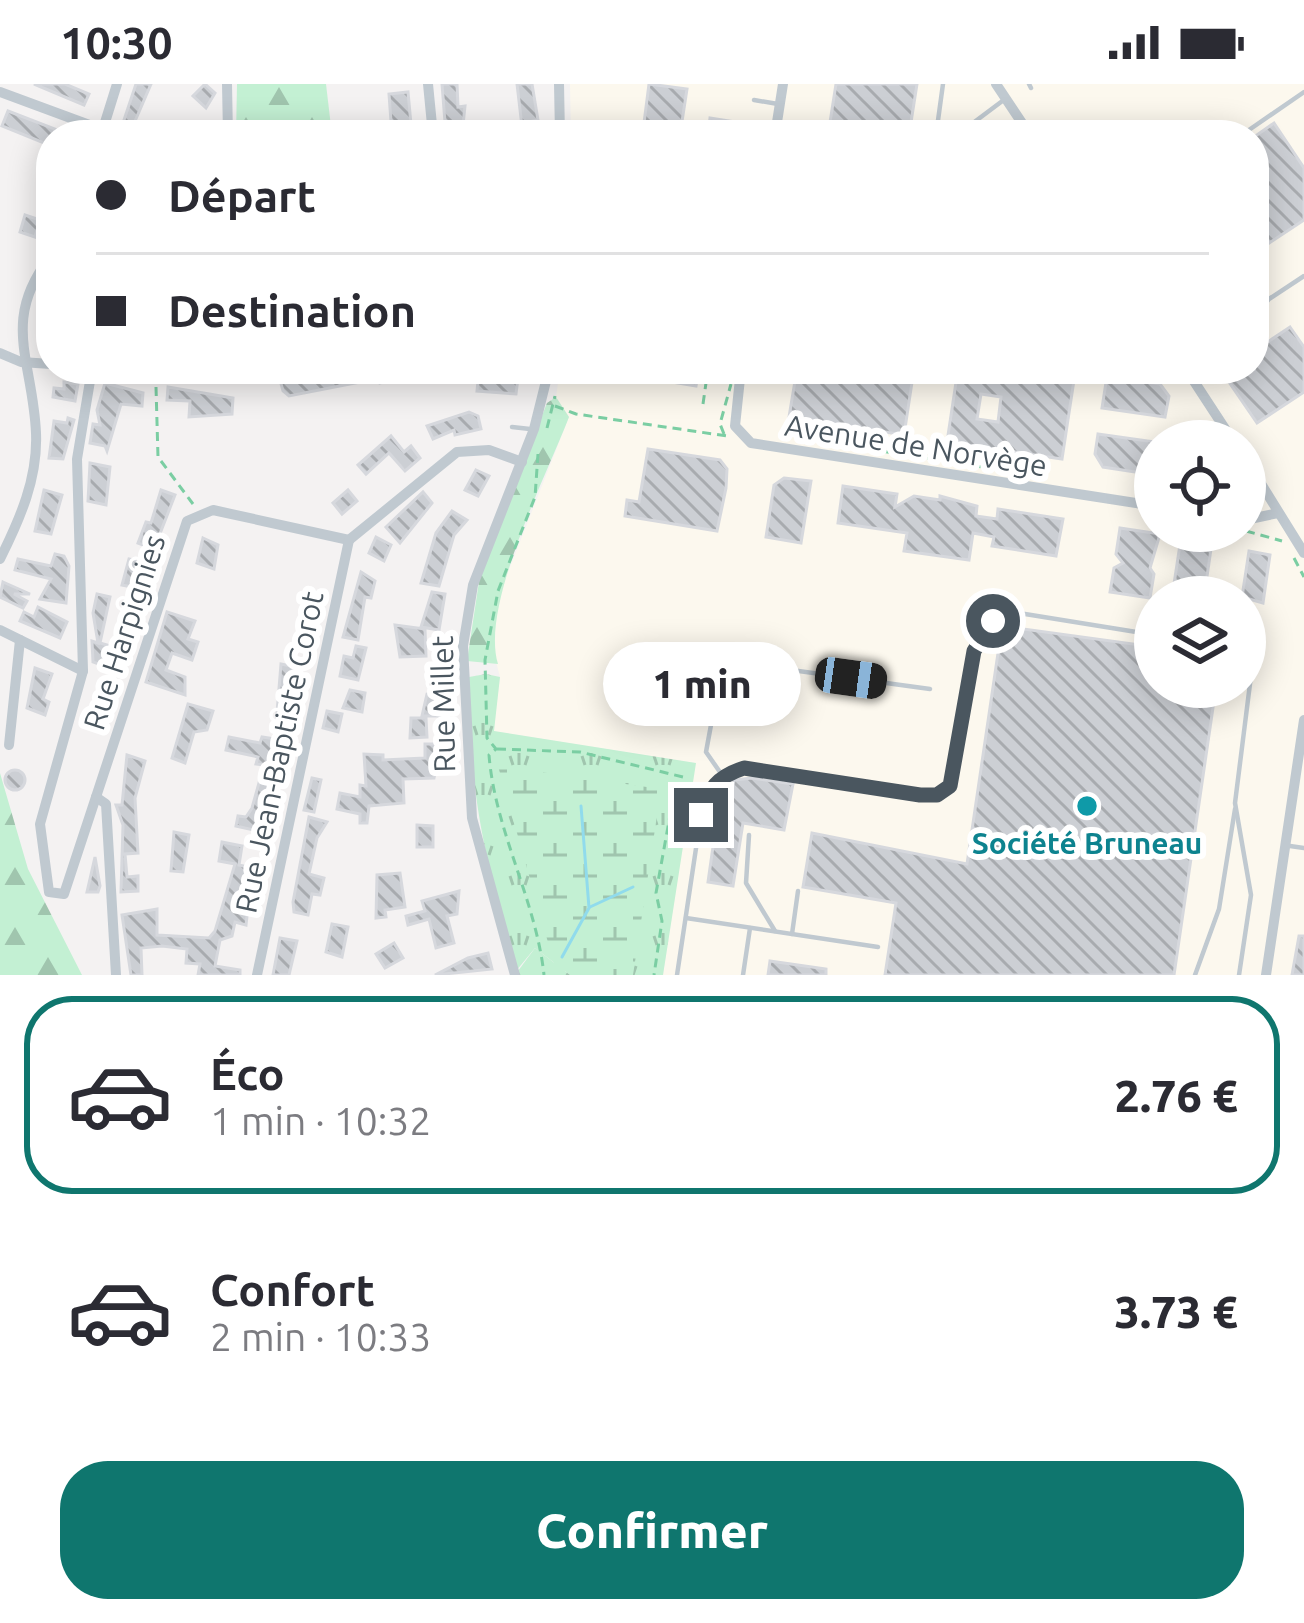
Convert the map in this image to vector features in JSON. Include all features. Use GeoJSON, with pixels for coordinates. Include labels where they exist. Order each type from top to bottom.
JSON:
{"type":"FeatureCollection","features":[{"type":"Feature","properties":{"kind":"street"},"geometry":{"type":"LineString","coordinates":[[106,120],[118,84]]}},
{"type":"Feature","properties":{"kind":"street"},"geometry":{"type":"LineString","coordinates":[[227,84],[228,120]]}},
{"type":"Feature","properties":{"kind":"street"},"geometry":{"type":"LineString","coordinates":[[428,84],[432,120]]}},
{"type":"Feature","properties":{"kind":"street"},"geometry":{"type":"LineString","coordinates":[[559,84],[560,120]]}},
{"type":"Feature","properties":{"kind":"street"},"geometry":{"type":"LineString","coordinates":[[778,120],[783,84]]}},
{"type":"Feature","properties":{"kind":"street"},"geometry":{"type":"LineString","coordinates":[[996,84],[1020,120]]}},
{"type":"Feature","properties":{"kind":"street"},"geometry":{"type":"LineString","coordinates":[[0,92],[70,120]]}},
{"type":"Feature","properties":{"kind":"street"},"geometry":{"type":"LineString","coordinates":[[0,559],[18,523],[35,458],[33,408],[21,362],[18,312],[36,271]]}},
{"type":"Feature","properties":{"kind":"street"},"geometry":{"type":"LineString","coordinates":[[0,353],[36,363]]}},
{"type":"Feature","properties":{"kind":"street"},"geometry":{"type":"LineString","coordinates":[[0,630],[83,671],[77,458],[89,384]]}},
{"type":"Feature","properties":{"kind":"street","name":"Rue Millet"},"geometry":{"type":"LineString","coordinates":[[515,975],[472,818],[463,646],[473,585],[522,462],[540,436],[549,384]]}},
{"type":"Feature","properties":{"kind":"street"},"geometry":{"type":"LineString","coordinates":[[736,429],[740,384]]}},
{"type":"Feature","properties":{"kind":"street"},"geometry":{"type":"LineString","coordinates":[[1196,384],[1219,420]]}},
{"type":"Feature","properties":{"kind":"street","name":"Avenue de Norvège"},"geometry":{"type":"LineString","coordinates":[[736,429],[759,446],[1134,503]]}},
{"type":"Feature","properties":{"kind":"street"},"geometry":{"type":"LineString","coordinates":[[349,540],[457,452],[489,450],[522,462]]}},
{"type":"Feature","properties":{"kind":"street"},"geometry":{"type":"LineString","coordinates":[[1266,493],[1304,553]]}},
{"type":"Feature","properties":{"kind":"street","name":"Rue Harpignies"},"geometry":{"type":"LineString","coordinates":[[83,671],[40,824],[49,892],[64,894],[182,529],[198,512],[213,510],[349,540]]}},
{"type":"Feature","properties":{"kind":"street"},"geometry":{"type":"LineString","coordinates":[[1266,516],[1278,513]]}},
{"type":"Feature","properties":{"kind":"street","name":"Rue Jean-Baptiste Corot"},"geometry":{"type":"LineString","coordinates":[[257,975],[349,540]]}},
{"type":"Feature","properties":{"kind":"street"},"geometry":{"type":"LineString","coordinates":[[9,745],[20,640]]}},
{"type":"Feature","properties":{"kind":"street"},"geometry":{"type":"LineString","coordinates":[[1266,975],[1304,720]]}},
{"type":"Feature","properties":{"kind":"street"},"geometry":{"type":"LineString","coordinates":[[97,797],[106,804],[116,975]]}},
{"type":"Feature","properties":{"kind":"lane"},"geometry":{"type":"LineString","coordinates":[[938,120],[943,84]]}},
{"type":"Feature","properties":{"kind":"lane"},"geometry":{"type":"LineString","coordinates":[[1263,120],[1304,92]]}},
{"type":"Feature","properties":{"kind":"lane"},"geometry":{"type":"LineString","coordinates":[[977,120],[1006,98]]}},
{"type":"Feature","properties":{"kind":"lane"},"geometry":{"type":"LineString","coordinates":[[754,100],[780,104]]}},
{"type":"Feature","properties":{"kind":"lane"},"geometry":{"type":"LineString","coordinates":[[1269,299],[1304,276]]}},
{"type":"Feature","properties":{"kind":"lane"},"geometry":{"type":"LineString","coordinates":[[512,427],[540,436]]}},
{"type":"Feature","properties":{"kind":"lane"},"geometry":{"type":"LineString","coordinates":[[677,975],[701,815],[708,790],[722,775],[744,768],[937,795],[950,786],[956,771],[974,651],[993,621],[1008,614],[1025,614],[1134,632]]}},
{"type":"Feature","properties":{"kind":"lane"},"geometry":{"type":"LineString","coordinates":[[722,775],[706,752],[722,671],[733,662],[931,689]]}},
{"type":"Feature","properties":{"kind":"lane"},"geometry":{"type":"LineString","coordinates":[[1196,975],[1219,909],[1249,708]]}},
{"type":"Feature","properties":{"kind":"lane"},"geometry":{"type":"LineString","coordinates":[[1235,803],[1251,895],[1239,975]]}},
{"type":"Feature","properties":{"kind":"lane"},"geometry":{"type":"LineString","coordinates":[[749,835],[746,883],[776,932]]}},
{"type":"Feature","properties":{"kind":"lane"},"geometry":{"type":"LineString","coordinates":[[1284,845],[1304,848]]}},
{"type":"Feature","properties":{"kind":"lane"},"geometry":{"type":"LineString","coordinates":[[792,934],[798,890]]}},
{"type":"Feature","properties":{"kind":"lane"},"geometry":{"type":"LineString","coordinates":[[686,918],[878,946]]}},
{"type":"Feature","properties":{"kind":"lane"},"geometry":{"type":"LineString","coordinates":[[743,975],[750,928]]}},
{"type":"Feature","properties":{"kind":"path"},"geometry":{"type":"LineString","coordinates":[[155,384],[158,457],[198,512]]}},
{"type":"Feature","properties":{"kind":"path"},"geometry":{"type":"LineString","coordinates":[[496,748],[487,738],[485,660],[498,591],[535,497],[534,468],[555,384]]}},
{"type":"Feature","properties":{"kind":"path"},"geometry":{"type":"LineString","coordinates":[[703,404],[706,384]]}},
{"type":"Feature","properties":{"kind":"path"},"geometry":{"type":"LineString","coordinates":[[549,402],[569,412],[725,437],[736,429]]}},
{"type":"Feature","properties":{"kind":"path"},"geometry":{"type":"LineString","coordinates":[[1266,536],[1282,540],[1304,578]]}},
{"type":"Feature","properties":{"kind":"path"},"geometry":{"type":"LineString","coordinates":[[544,975],[538,933],[498,804],[489,754],[496,748],[580,752],[683,777],[670,810],[656,892],[662,921],[654,975]]}},
{"type":"Feature","properties":{"kind":"shaded area"},"geometry":{"type":"Polygon","coordinates":[[[570,84],[1304,84],[1304,975],[663,975],[695,763],[493,731],[500,677],[491,642],[501,590],[569,417],[556,397],[558,384],[1269,384],[1269,120],[571,120],[570,84]]]}},
{"type":"Feature","properties":{"kind":"green space"},"geometry":{"type":"Polygon","coordinates":[[[237,84],[326,84],[330,120],[236,120],[237,84]]]}},
{"type":"Feature","properties":{"kind":"green space"},"geometry":{"type":"Polygon","coordinates":[[[556,397],[569,417],[506,576],[495,639],[498,664],[467,661],[480,575],[547,403],[556,397]]]}},
{"type":"Feature","properties":{"kind":"green space"},"geometry":{"type":"Polygon","coordinates":[[[469,677],[500,677],[494,731],[696,763],[663,975],[570,975],[535,948],[516,971],[488,860],[472,756],[469,677]]]}},
{"type":"Feature","properties":{"kind":"green space"},"geometry":{"type":"Polygon","coordinates":[[[498,766],[661,789],[633,975],[575,975],[555,967],[498,766]]]}},
{"type":"Feature","properties":{"kind":"green space"},"geometry":{"type":"Polygon","coordinates":[[[0,773],[28,869],[82,975],[0,975],[0,773]]]}},
{"type":"Feature","properties":{"kind":"green space"},"geometry":{"type":"Polygon","coordinates":[[[535,948],[570,975],[515,975],[535,948]]]}},
{"type":"Feature","properties":{"kind":"building"},"geometry":{"type":"Polygon","coordinates":[[[34,84],[65,84],[89,94],[84,105],[34,84]]]}},
{"type":"Feature","properties":{"kind":"building"},"geometry":{"type":"Polygon","coordinates":[[[136,84],[151,84],[135,120],[124,120],[136,84]]]}},
{"type":"Feature","properties":{"kind":"building"},"geometry":{"type":"Polygon","coordinates":[[[205,84],[215,93],[206,108],[193,96],[205,84]]]}},
{"type":"Feature","properties":{"kind":"building"},"geometry":{"type":"Polygon","coordinates":[[[442,84],[457,84],[458,107],[465,106],[464,120],[445,120],[442,84]]]}},
{"type":"Feature","properties":{"kind":"building"},"geometry":{"type":"Polygon","coordinates":[[[517,84],[532,84],[538,120],[521,120],[517,84]]]}},
{"type":"Feature","properties":{"kind":"building"},"geometry":{"type":"Polygon","coordinates":[[[649,84],[687,89],[682,120],[644,120],[649,84]]]}},
{"type":"Feature","properties":{"kind":"building"},"geometry":{"type":"Polygon","coordinates":[[[836,84],[917,84],[911,120],[830,120],[836,84]]]}},
{"type":"Feature","properties":{"kind":"building"},"geometry":{"type":"Polygon","coordinates":[[[408,92],[411,120],[391,120],[389,94],[408,92]]]}},
{"type":"Feature","properties":{"kind":"building"},"geometry":{"type":"Polygon","coordinates":[[[8,111],[36,122],[36,140],[2,126],[8,111]]]}},
{"type":"Feature","properties":{"kind":"building"},"geometry":{"type":"Polygon","coordinates":[[[1274,123],[1304,168],[1304,220],[1269,243],[1269,126],[1274,123]]]}},
{"type":"Feature","properties":{"kind":"building"},"geometry":{"type":"Polygon","coordinates":[[[25,215],[36,219],[35,237],[20,232],[25,215]]]}},
{"type":"Feature","properties":{"kind":"building"},"geometry":{"type":"Polygon","coordinates":[[[1290,327],[1304,347],[1304,392],[1255,420],[1230,384],[1269,384],[1269,341],[1290,327]]]}},
{"type":"Feature","properties":{"kind":"building"},"geometry":{"type":"Polygon","coordinates":[[[64,384],[78,384],[75,401],[53,397],[54,388],[64,389],[64,384]]]}},
{"type":"Feature","properties":{"kind":"building"},"geometry":{"type":"Polygon","coordinates":[[[105,384],[143,393],[142,406],[121,404],[107,451],[105,446],[90,443],[93,424],[100,425],[97,410],[105,384]]]}},
{"type":"Feature","properties":{"kind":"building"},"geometry":{"type":"Polygon","coordinates":[[[281,384],[350,384],[289,396],[281,384]]]}},
{"type":"Feature","properties":{"kind":"building"},"geometry":{"type":"Polygon","coordinates":[[[478,384],[517,384],[516,394],[477,391],[478,384]]]}},
{"type":"Feature","properties":{"kind":"building"},"geometry":{"type":"Polygon","coordinates":[[[794,384],[912,384],[904,435],[789,417],[794,384]]]}},
{"type":"Feature","properties":{"kind":"building"},"geometry":{"type":"Polygon","coordinates":[[[956,384],[1073,384],[1062,459],[947,442],[956,384]],[[981,394],[977,419],[998,422],[1001,397],[981,394]]]}},
{"type":"Feature","properties":{"kind":"building"},"geometry":{"type":"Polygon","coordinates":[[[1106,384],[1160,384],[1169,396],[1165,417],[1102,408],[1106,384]]]}},
{"type":"Feature","properties":{"kind":"building"},"geometry":{"type":"Polygon","coordinates":[[[168,387],[233,398],[232,414],[189,417],[190,401],[167,400],[168,387]]]}},
{"type":"Feature","properties":{"kind":"building"},"geometry":{"type":"Polygon","coordinates":[[[469,412],[478,416],[481,429],[455,435],[454,430],[433,439],[427,426],[469,412]]]}},
{"type":"Feature","properties":{"kind":"building"},"geometry":{"type":"Polygon","coordinates":[[[68,418],[74,420],[63,459],[49,458],[54,421],[67,423],[68,418]]]}},
{"type":"Feature","properties":{"kind":"building"},"geometry":{"type":"Polygon","coordinates":[[[1098,434],[1134,439],[1134,472],[1103,467],[1095,454],[1098,434]]]}},
{"type":"Feature","properties":{"kind":"building"},"geometry":{"type":"Polygon","coordinates":[[[391,436],[404,452],[411,446],[420,458],[405,471],[389,453],[366,474],[358,465],[391,436]]]}},
{"type":"Feature","properties":{"kind":"building"},"geometry":{"type":"Polygon","coordinates":[[[648,449],[720,460],[727,469],[717,531],[625,516],[627,500],[639,502],[648,449]]]}},
{"type":"Feature","properties":{"kind":"building"},"geometry":{"type":"Polygon","coordinates":[[[90,463],[110,467],[106,505],[88,501],[90,463]]]}},
{"type":"Feature","properties":{"kind":"building"},"geometry":{"type":"Polygon","coordinates":[[[476,470],[489,476],[478,496],[465,490],[476,470]]]}},
{"type":"Feature","properties":{"kind":"building"},"geometry":{"type":"Polygon","coordinates":[[[784,478],[811,481],[801,543],[766,537],[774,485],[784,478]]]}},
{"type":"Feature","properties":{"kind":"building"},"geometry":{"type":"Polygon","coordinates":[[[843,486],[897,494],[895,507],[914,496],[940,500],[940,496],[977,506],[976,516],[997,519],[998,509],[1063,519],[1056,556],[992,546],[994,537],[973,533],[969,560],[904,551],[907,533],[838,523],[843,486]]]}},
{"type":"Feature","properties":{"kind":"building"},"geometry":{"type":"Polygon","coordinates":[[[44,490],[62,495],[51,534],[35,531],[44,490]]]}},
{"type":"Feature","properties":{"kind":"building"},"geometry":{"type":"Polygon","coordinates":[[[161,490],[175,495],[154,549],[138,543],[146,522],[151,523],[161,490]]]}},
{"type":"Feature","properties":{"kind":"building"},"geometry":{"type":"Polygon","coordinates":[[[348,490],[357,501],[342,514],[333,503],[348,490]]]}},
{"type":"Feature","properties":{"kind":"building"},"geometry":{"type":"Polygon","coordinates":[[[423,492],[432,503],[400,543],[386,527],[423,492]]]}},
{"type":"Feature","properties":{"kind":"building"},"geometry":{"type":"Polygon","coordinates":[[[452,511],[467,520],[454,535],[439,586],[421,583],[436,533],[452,511]]]}},
{"type":"Feature","properties":{"kind":"building"},"geometry":{"type":"Polygon","coordinates":[[[1120,528],[1134,530],[1134,552],[1155,552],[1150,568],[1154,576],[1134,576],[1134,596],[1110,592],[1114,568],[1123,563],[1116,554],[1120,528]]]}},
{"type":"Feature","properties":{"kind":"building"},"geometry":{"type":"Polygon","coordinates":[[[376,537],[391,545],[384,561],[369,553],[376,537]]]}},
{"type":"Feature","properties":{"kind":"building"},"geometry":{"type":"Polygon","coordinates":[[[203,538],[218,545],[214,569],[197,563],[203,538]]]}},
{"type":"Feature","properties":{"kind":"building"},"geometry":{"type":"Polygon","coordinates":[[[1179,552],[1211,552],[1207,576],[1175,576],[1179,552]]]}},
{"type":"Feature","properties":{"kind":"building"},"geometry":{"type":"Polygon","coordinates":[[[1249,552],[1270,555],[1266,582],[1266,576],[1245,576],[1249,552]]]}},
{"type":"Feature","properties":{"kind":"building"},"geometry":{"type":"Polygon","coordinates":[[[55,554],[64,556],[69,566],[66,603],[40,599],[51,579],[15,570],[18,559],[51,566],[55,554]]]}},
{"type":"Feature","properties":{"kind":"building"},"geometry":{"type":"Polygon","coordinates":[[[129,559],[148,563],[142,589],[122,585],[129,559]]]}},
{"type":"Feature","properties":{"kind":"building"},"geometry":{"type":"Polygon","coordinates":[[[361,572],[375,581],[371,598],[365,597],[358,640],[343,637],[361,572]]]}},
{"type":"Feature","properties":{"kind":"building"},"geometry":{"type":"Polygon","coordinates":[[[3,582],[30,594],[14,594],[27,601],[23,608],[0,597],[3,582]]]}},
{"type":"Feature","properties":{"kind":"building"},"geometry":{"type":"Polygon","coordinates":[[[432,592],[445,594],[439,630],[421,627],[432,592]]]}},
{"type":"Feature","properties":{"kind":"building"},"geometry":{"type":"Polygon","coordinates":[[[97,594],[110,597],[100,643],[117,648],[107,667],[93,662],[92,641],[98,643],[93,613],[97,594]]]}},
{"type":"Feature","properties":{"kind":"building"},"geometry":{"type":"Polygon","coordinates":[[[38,607],[67,622],[60,638],[20,621],[24,612],[34,617],[38,607]]]}},
{"type":"Feature","properties":{"kind":"building"},"geometry":{"type":"Polygon","coordinates":[[[167,612],[195,621],[188,639],[198,642],[192,660],[172,653],[166,670],[185,677],[185,695],[146,682],[167,612]]]}},
{"type":"Feature","properties":{"kind":"building"},"geometry":{"type":"Polygon","coordinates":[[[395,625],[425,629],[426,656],[400,657],[395,625]]]}},
{"type":"Feature","properties":{"kind":"building","name":"Société Bruneau"},"geometry":{"type":"Polygon","coordinates":[[[1002,626],[1134,644],[1134,708],[1213,708],[1174,975],[885,975],[896,903],[803,887],[812,833],[967,864],[1002,626]]]}},
{"type":"Feature","properties":{"kind":"building"},"geometry":{"type":"Polygon","coordinates":[[[356,646],[366,648],[358,680],[340,676],[344,656],[353,658],[356,646]]]}},
{"type":"Feature","properties":{"kind":"building"},"geometry":{"type":"Polygon","coordinates":[[[281,664],[301,668],[287,739],[275,737],[281,664]]]}},
{"type":"Feature","properties":{"kind":"building"},"geometry":{"type":"Polygon","coordinates":[[[35,668],[52,674],[43,699],[49,702],[45,715],[27,708],[35,668]]]}},
{"type":"Feature","properties":{"kind":"building"},"geometry":{"type":"Polygon","coordinates":[[[350,690],[365,693],[362,712],[343,708],[350,690]]]}},
{"type":"Feature","properties":{"kind":"building"},"geometry":{"type":"Polygon","coordinates":[[[441,692],[440,716],[422,716],[427,694],[441,692]]]}},
{"type":"Feature","properties":{"kind":"building"},"geometry":{"type":"Polygon","coordinates":[[[188,704],[213,711],[207,730],[194,732],[185,763],[172,758],[188,704]]]}},
{"type":"Feature","properties":{"kind":"building"},"geometry":{"type":"Polygon","coordinates":[[[327,711],[342,714],[338,732],[323,728],[327,711]]]}},
{"type":"Feature","properties":{"kind":"building"},"geometry":{"type":"Polygon","coordinates":[[[411,718],[426,718],[427,737],[410,738],[411,718]]]}},
{"type":"Feature","properties":{"kind":"building"},"geometry":{"type":"Polygon","coordinates":[[[229,737],[260,743],[262,737],[275,739],[271,756],[278,758],[279,775],[263,832],[236,826],[238,816],[246,817],[252,808],[264,765],[256,764],[258,757],[226,750],[229,737]]]}},
{"type":"Feature","properties":{"kind":"building"},"geometry":{"type":"Polygon","coordinates":[[[425,744],[441,744],[434,778],[403,779],[404,803],[369,806],[367,823],[360,823],[360,814],[337,809],[340,793],[360,797],[360,785],[366,786],[364,754],[383,755],[383,760],[425,758],[425,744]]]}},
{"type":"Feature","properties":{"kind":"building"},"geometry":{"type":"Polygon","coordinates":[[[127,755],[145,761],[135,798],[138,853],[125,854],[127,877],[138,876],[138,891],[121,892],[123,825],[116,805],[122,805],[127,755]]]}},
{"type":"Feature","properties":{"kind":"building"},"geometry":{"type":"Polygon","coordinates":[[[15,770],[25,780],[15,790],[5,780],[15,770]]]}},
{"type":"Feature","properties":{"kind":"building"},"geometry":{"type":"Polygon","coordinates":[[[312,778],[321,780],[314,812],[304,810],[312,778]]]}},
{"type":"Feature","properties":{"kind":"building"},"geometry":{"type":"Polygon","coordinates":[[[734,780],[793,784],[784,830],[743,823],[733,886],[708,882],[721,790],[732,791],[734,780]]]}},
{"type":"Feature","properties":{"kind":"building"},"geometry":{"type":"Polygon","coordinates":[[[309,817],[327,822],[317,838],[309,874],[324,878],[320,895],[312,894],[308,915],[294,912],[293,902],[309,817]]]}},
{"type":"Feature","properties":{"kind":"building"},"geometry":{"type":"Polygon","coordinates":[[[417,825],[433,826],[433,847],[417,847],[417,825]]]}},
{"type":"Feature","properties":{"kind":"building"},"geometry":{"type":"Polygon","coordinates":[[[174,832],[189,835],[183,872],[171,871],[174,832]]]}},
{"type":"Feature","properties":{"kind":"building"},"geometry":{"type":"Polygon","coordinates":[[[222,842],[242,846],[239,865],[248,867],[246,879],[251,881],[246,925],[235,922],[232,936],[220,940],[215,966],[240,970],[240,975],[198,975],[200,964],[186,963],[187,949],[162,946],[141,948],[142,975],[131,975],[122,915],[157,909],[157,935],[209,938],[215,931],[235,864],[219,861],[222,842]]]}},
{"type":"Feature","properties":{"kind":"building"},"geometry":{"type":"Polygon","coordinates":[[[95,857],[100,886],[98,892],[87,892],[95,857]]]}},
{"type":"Feature","properties":{"kind":"building"},"geometry":{"type":"Polygon","coordinates":[[[400,873],[405,907],[385,910],[386,917],[376,918],[377,875],[400,873]]]}},
{"type":"Feature","properties":{"kind":"building"},"geometry":{"type":"Polygon","coordinates":[[[459,891],[457,914],[447,916],[454,943],[436,948],[429,919],[408,925],[406,916],[425,911],[422,901],[459,891]]]}},
{"type":"Feature","properties":{"kind":"building"},"geometry":{"type":"Polygon","coordinates":[[[332,924],[348,927],[342,957],[326,952],[332,924]]]}},
{"type":"Feature","properties":{"kind":"building"},"geometry":{"type":"Polygon","coordinates":[[[1299,936],[1304,936],[1304,975],[1292,975],[1299,936]]]}},
{"type":"Feature","properties":{"kind":"building"},"geometry":{"type":"Polygon","coordinates":[[[280,938],[297,941],[289,975],[273,975],[280,938]]]}},
{"type":"Feature","properties":{"kind":"building"},"geometry":{"type":"Polygon","coordinates":[[[394,943],[403,958],[385,968],[376,954],[394,943]]]}},
{"type":"Feature","properties":{"kind":"building"},"geometry":{"type":"Polygon","coordinates":[[[488,953],[492,969],[435,975],[468,958],[488,953]]]}},
{"type":"Feature","properties":{"kind":"building"},"geometry":{"type":"Polygon","coordinates":[[[770,961],[826,969],[826,975],[768,975],[770,961]]]}},
{"type":"Feature","properties":{"kind":"waterway"},"geometry":{"type":"LineString","coordinates":[[562,957],[589,908],[581,806]]}},
{"type":"Feature","properties":{"kind":"waterway"},"geometry":{"type":"LineString","coordinates":[[590,907],[633,887]]}},
{"type":"Feature","properties":{"kind":"place","name":"Société Bruneau"},"geometry":{"type":"Point","coordinates":[1087,806]}},
{"type":"Feature","properties":{"kind":"route"},"geometry":{"type":"LineString","coordinates":[[701,815],[708,790],[722,775],[744,768],[937,795],[950,786],[956,771],[974,651],[993,621]]}}]}
